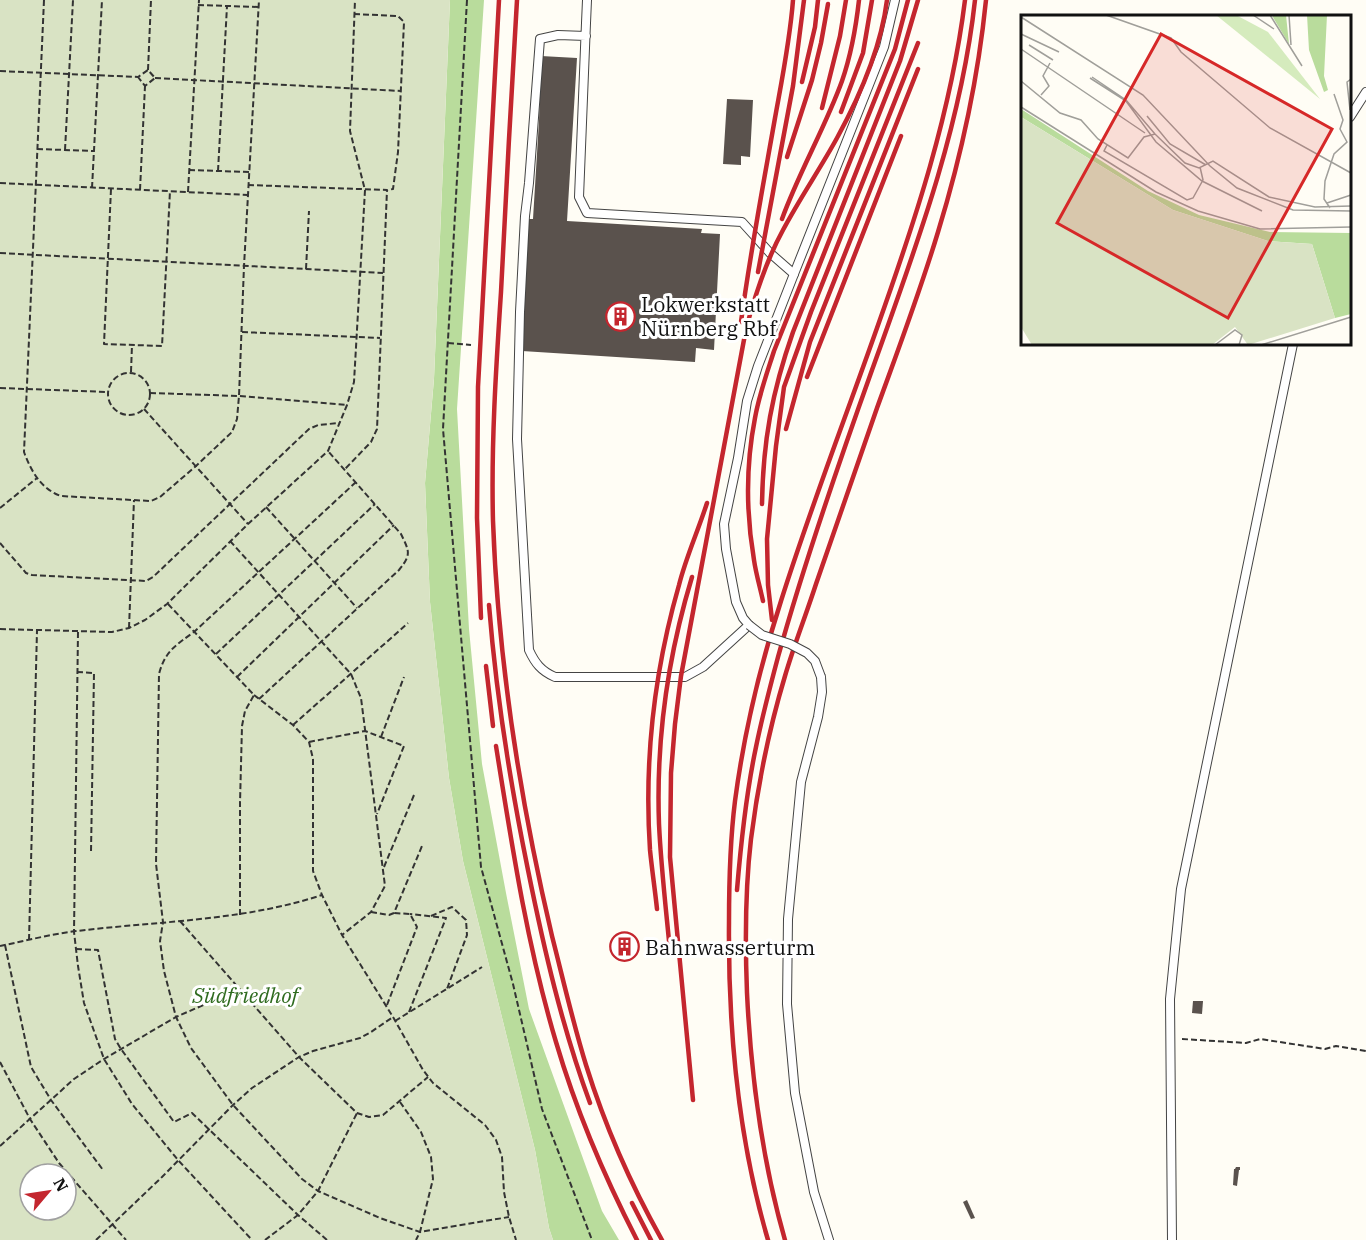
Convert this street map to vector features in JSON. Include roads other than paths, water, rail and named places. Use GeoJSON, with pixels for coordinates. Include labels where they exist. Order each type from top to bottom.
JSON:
{"type":"FeatureCollection","features":[{"type":"Feature","properties":{"kind":"lane"},"geometry":{"type":"LineString","coordinates":[[587,0],[579,196],[587,213],[742,222],[770,253],[794,274]]}},
{"type":"Feature","properties":{"kind":"lane"},"geometry":{"type":"LineString","coordinates":[[829,1240],[814,1192],[795,1094],[787,1004],[788,919],[801,782],[818,717],[822,692],[821,677],[815,661],[807,653],[790,644],[762,635],[743,618],[736,602],[726,549],[724,524],[747,402],[758,366],[884,46],[895,0]]}},
{"type":"Feature","properties":{"kind":"lane"},"geometry":{"type":"LineString","coordinates":[[586,36],[558,34],[540,39],[525,216],[517,439],[529,650],[538,667],[555,676],[685,677],[704,667],[749,625]]}},
{"type":"Feature","properties":{"kind":"lane"},"geometry":{"type":"LineString","coordinates":[[1351,115],[1366,92]]}},
{"type":"Feature","properties":{"kind":"lane"},"geometry":{"type":"LineString","coordinates":[[1172,1240],[1170,999],[1181,889],[1293,345]]}},
{"type":"Feature","properties":{"kind":"railway"},"geometry":{"type":"LineString","coordinates":[[481,618],[477,518],[478,387],[499,0]]}},
{"type":"Feature","properties":{"kind":"railway"},"geometry":{"type":"LineString","coordinates":[[517,0],[493,464],[493,521],[505,678],[540,885],[577,1033],[593,1088],[610,1133],[629,1177],[662,1240]]}},
{"type":"Feature","properties":{"kind":"railway"},"geometry":{"type":"LineString","coordinates":[[741,322],[786,59],[793,0]]}},
{"type":"Feature","properties":{"kind":"railway"},"geometry":{"type":"LineString","coordinates":[[758,272],[793,86],[804,0]]}},
{"type":"Feature","properties":{"kind":"railway"},"geometry":{"type":"LineString","coordinates":[[802,82],[815,27],[818,0]]}},
{"type":"Feature","properties":{"kind":"railway"},"geometry":{"type":"LineString","coordinates":[[822,108],[840,36],[846,0]]}},
{"type":"Feature","properties":{"kind":"railway"},"geometry":{"type":"LineString","coordinates":[[782,219],[842,81],[853,41],[859,0]]}},
{"type":"Feature","properties":{"kind":"railway"},"geometry":{"type":"LineString","coordinates":[[841,112],[863,53],[872,0]]}},
{"type":"Feature","properties":{"kind":"railway"},"geometry":{"type":"LineString","coordinates":[[693,1100],[670,857],[671,773],[681,676],[746,329],[753,304],[777,242],[854,105],[875,54],[887,0]]}},
{"type":"Feature","properties":{"kind":"railway"},"geometry":{"type":"LineString","coordinates":[[763,601],[754,560],[748,507],[750,453],[759,401],[774,351],[895,49],[908,0]]}},
{"type":"Feature","properties":{"kind":"railway"},"geometry":{"type":"LineString","coordinates":[[762,504],[764,459],[770,417],[786,354],[900,61],[918,0]]}},
{"type":"Feature","properties":{"kind":"railway"},"geometry":{"type":"LineString","coordinates":[[768,1240],[742,1123],[730,1002],[730,861],[735,801],[743,750],[766,650],[781,601],[918,207],[951,84],[965,0]]}},
{"type":"Feature","properties":{"kind":"railway"},"geometry":{"type":"LineString","coordinates":[[737,890],[744,818],[763,713],[822,513],[920,234],[948,142],[968,48],[975,0]]}},
{"type":"Feature","properties":{"kind":"railway"},"geometry":{"type":"LineString","coordinates":[[785,1240],[770,1179],[759,1118],[747,993],[747,897],[749,858],[757,798],[769,736],[789,664],[916,299],[946,204],[973,88],[986,0]]}},
{"type":"Feature","properties":{"kind":"railway"},"geometry":{"type":"LineString","coordinates":[[787,157],[812,80],[828,4]]}},
{"type":"Feature","properties":{"kind":"railway"},"geometry":{"type":"LineString","coordinates":[[772,620],[768,585],[767,539],[784,387],[811,312],[918,43]]}},
{"type":"Feature","properties":{"kind":"railway"},"geometry":{"type":"LineString","coordinates":[[786,429],[810,342],[918,69]]}},
{"type":"Feature","properties":{"kind":"railway"},"geometry":{"type":"LineString","coordinates":[[807,377],[901,136]]}},
{"type":"Feature","properties":{"kind":"railway"},"geometry":{"type":"LineString","coordinates":[[657,909],[648,816],[650,750],[657,683],[670,618],[685,564],[707,503]]}},
{"type":"Feature","properties":{"kind":"railway"},"geometry":{"type":"LineString","coordinates":[[670,951],[660,840],[660,762],[670,668],[692,577]]}},
{"type":"Feature","properties":{"kind":"railway"},"geometry":{"type":"LineString","coordinates":[[489,605],[504,738],[528,870],[554,988],[590,1103]]}},
{"type":"Feature","properties":{"kind":"railway"},"geometry":{"type":"LineString","coordinates":[[486,666],[493,726]]}},
{"type":"Feature","properties":{"kind":"railway"},"geometry":{"type":"LineString","coordinates":[[496,746],[528,932],[556,1042],[572,1093],[592,1142],[637,1240]]}},
{"type":"Feature","properties":{"kind":"railway"},"geometry":{"type":"LineString","coordinates":[[632,1203],[651,1240]]}},
{"type":"Feature","properties":{"kind":"place","name":"Lokwerkstatt Nürnberg Rbf"},"geometry":{"type":"Point","coordinates":[620,316]}},
{"type":"Feature","properties":{"kind":"place","name":"Bahnwasserturm"},"geometry":{"type":"Point","coordinates":[624,947]}},
{"type":"Feature","properties":{"kind":"park label","name":"Südfriedhof"},"geometry":{"type":"Point","coordinates":[245,995]}}]}
